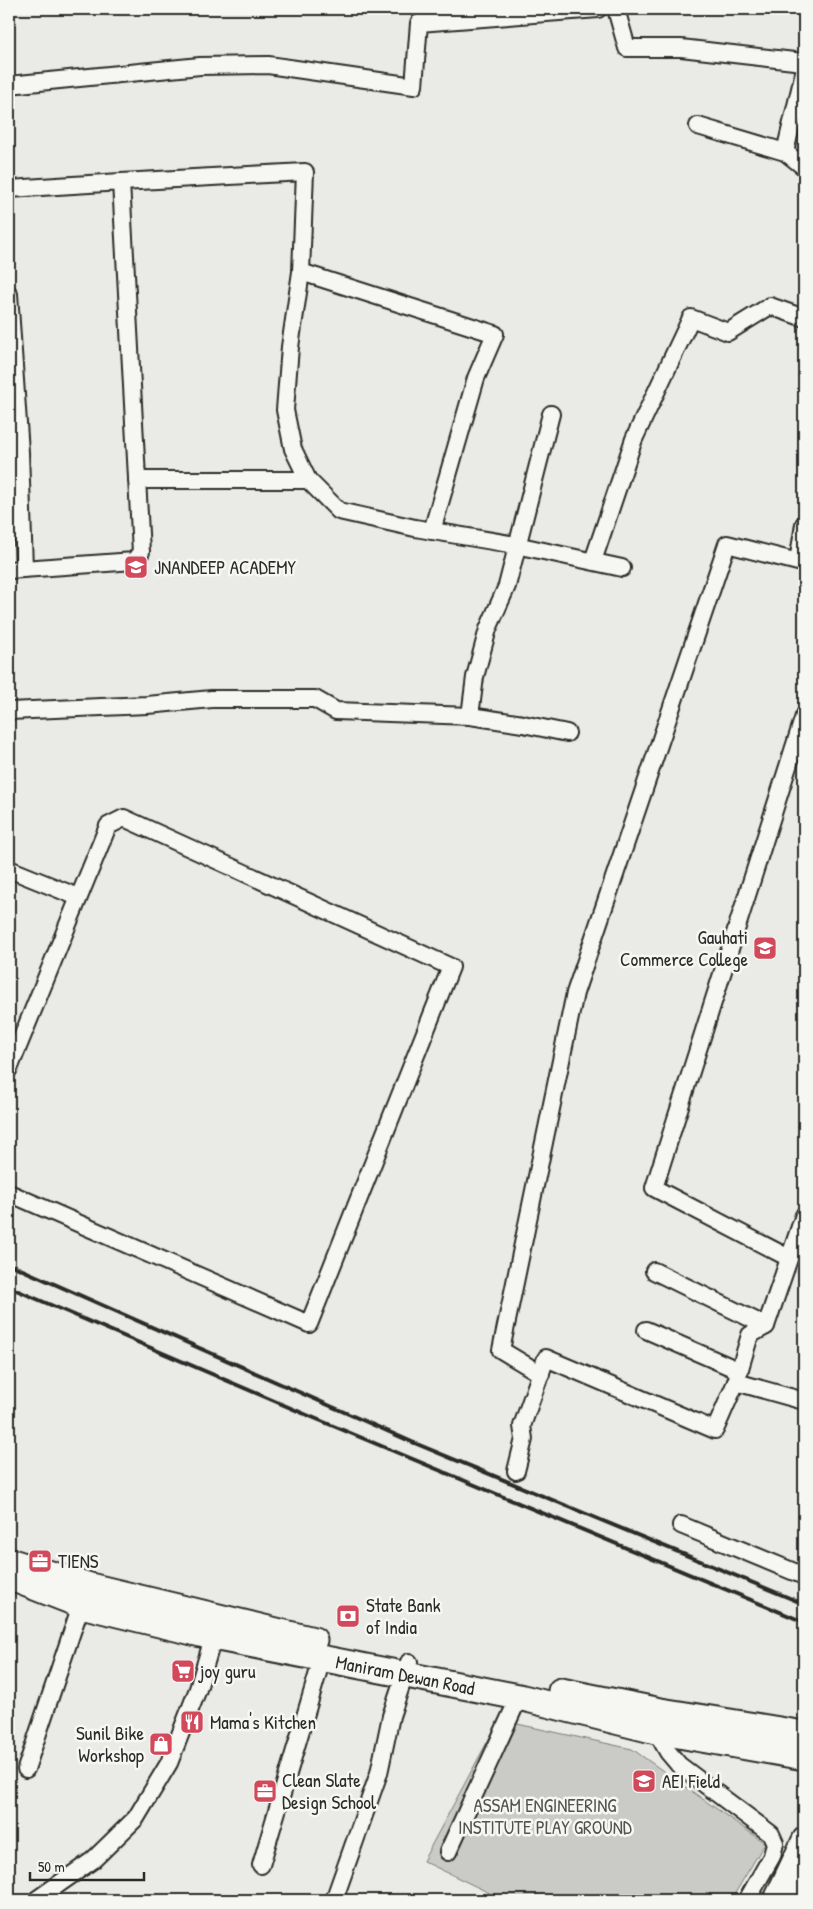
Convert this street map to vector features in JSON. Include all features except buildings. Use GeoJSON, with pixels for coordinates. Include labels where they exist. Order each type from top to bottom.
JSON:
{"type":"FeatureCollection","features":[{"type":"Feature","properties":{"kind":"main road","name":"Maniram Dewan Road"},"geometry":{"type":"LineString","coordinates":[[9,1561],[216,1628],[322,1659],[407,1669],[519,1696],[659,1721],[804,1734]]}},
{"type":"Feature","properties":{"kind":"main road","name":"Maniram Dewan Road"},"geometry":{"type":"LineString","coordinates":[[9,1577],[81,1605],[216,1628],[659,1721],[804,1757]]}},
{"type":"Feature","properties":{"kind":"main road"},"geometry":{"type":"LineString","coordinates":[[775,1900],[804,1839]]}},
{"type":"Feature","properties":{"kind":"main road"},"geometry":{"type":"LineString","coordinates":[[796,1900],[804,1883]]}},
{"type":"Feature","properties":{"kind":"street"},"geometry":{"type":"LineString","coordinates":[[9,85],[200,66],[268,65],[414,86],[419,22],[598,9]]}},
{"type":"Feature","properties":{"kind":"street"},"geometry":{"type":"LineString","coordinates":[[616,9],[627,48],[681,48],[803,62],[804,67]]}},
{"type":"Feature","properties":{"kind":"street"},"geometry":{"type":"LineString","coordinates":[[786,152],[804,72]]}},
{"type":"Feature","properties":{"kind":"street"},"geometry":{"type":"LineString","coordinates":[[698,126],[786,152],[804,167]]}},
{"type":"Feature","properties":{"kind":"street"},"geometry":{"type":"LineString","coordinates":[[9,189],[305,172],[301,272],[290,347],[285,410],[293,449],[308,480],[339,511],[432,532],[516,545],[622,568]]}},
{"type":"Feature","properties":{"kind":"street"},"geometry":{"type":"LineString","coordinates":[[9,294],[16,569],[134,561],[141,552],[121,182]]}},
{"type":"Feature","properties":{"kind":"street"},"geometry":{"type":"LineString","coordinates":[[301,272],[495,334],[476,378],[432,532]]}},
{"type":"Feature","properties":{"kind":"street"},"geometry":{"type":"LineString","coordinates":[[592,561],[634,439],[691,318],[728,332],[770,306],[804,318]]}},
{"type":"Feature","properties":{"kind":"street"},"geometry":{"type":"LineString","coordinates":[[470,716],[475,677],[488,629],[506,586],[551,414]]}},
{"type":"Feature","properties":{"kind":"street"},"geometry":{"type":"LineString","coordinates":[[137,480],[308,480]]}},
{"type":"Feature","properties":{"kind":"street"},"geometry":{"type":"LineString","coordinates":[[541,1374],[501,1350],[575,993],[727,544],[798,562],[804,524]]}},
{"type":"Feature","properties":{"kind":"street"},"geometry":{"type":"LineString","coordinates":[[9,711],[147,705],[212,699],[315,699],[336,711],[470,716],[567,733]]}},
{"type":"Feature","properties":{"kind":"street"},"geometry":{"type":"LineString","coordinates":[[789,1258],[654,1188],[804,716]]}},
{"type":"Feature","properties":{"kind":"street"},"geometry":{"type":"LineString","coordinates":[[9,1069],[108,826],[124,818],[451,967],[309,1324],[9,1193]]}},
{"type":"Feature","properties":{"kind":"street"},"geometry":{"type":"LineString","coordinates":[[9,869],[78,898]]}},
{"type":"Feature","properties":{"kind":"street"},"geometry":{"type":"LineString","coordinates":[[516,1471],[524,1439],[522,1426],[546,1358],[715,1430],[738,1376],[750,1335],[766,1326],[804,1215]]}},
{"type":"Feature","properties":{"kind":"street"},"geometry":{"type":"LineString","coordinates":[[654,1271],[766,1326]]}},
{"type":"Feature","properties":{"kind":"street"},"geometry":{"type":"LineString","coordinates":[[646,1330],[738,1376],[804,1401]]}},
{"type":"Feature","properties":{"kind":"street"},"geometry":{"type":"LineString","coordinates":[[681,1525],[804,1576]]}},
{"type":"Feature","properties":{"kind":"street"},"geometry":{"type":"LineString","coordinates":[[26,1769],[81,1605]]}},
{"type":"Feature","properties":{"kind":"street"},"geometry":{"type":"LineString","coordinates":[[36,1900],[93,1860],[136,1818],[169,1763],[198,1689],[216,1628]]}},
{"type":"Feature","properties":{"kind":"street"},"geometry":{"type":"LineString","coordinates":[[261,1865],[322,1659]]}},
{"type":"Feature","properties":{"kind":"street"},"geometry":{"type":"LineString","coordinates":[[334,1900],[379,1773],[391,1716],[407,1669]]}},
{"type":"Feature","properties":{"kind":"street"},"geometry":{"type":"LineString","coordinates":[[448,1852],[519,1696]]}},
{"type":"Feature","properties":{"kind":"street"},"geometry":{"type":"LineString","coordinates":[[659,1721],[668,1752],[679,1765],[770,1834],[775,1843],[772,1856],[747,1900]]}},
{"type":"Feature","properties":{"kind":"green space","name":"ASSAM ENGINEERING INSTITUTE PLAY GROUND"},"geometry":{"type":"Polygon","coordinates":[[[499,1720],[632,1749],[765,1843],[731,1900],[504,1900],[423,1861],[499,1720]]]}},
{"type":"Feature","properties":{"kind":"railway"},"geometry":{"type":"LineString","coordinates":[[9,1264],[412,1442],[804,1604]]}},
{"type":"Feature","properties":{"kind":"railway"},"geometry":{"type":"LineString","coordinates":[[9,1287],[307,1415],[804,1622]]}},
{"type":"Feature","properties":{"kind":"place","name":"JNANDEEP ACADEMY"},"geometry":{"type":"Point","coordinates":[136,567]}},
{"type":"Feature","properties":{"kind":"place","name":"Gauhati Commerce College"},"geometry":{"type":"Point","coordinates":[765,948]}},
{"type":"Feature","properties":{"kind":"place","name":"TIENS"},"geometry":{"type":"Point","coordinates":[40,1561]}},
{"type":"Feature","properties":{"kind":"place","name":"State Bank of India"},"geometry":{"type":"Point","coordinates":[348,1616]}},
{"type":"Feature","properties":{"kind":"place","name":"joy guru"},"geometry":{"type":"Point","coordinates":[183,1671]}},
{"type":"Feature","properties":{"kind":"place","name":"Mama's Kitchen"},"geometry":{"type":"Point","coordinates":[192,1722]}},
{"type":"Feature","properties":{"kind":"place","name":"Sunil Bike Workshop"},"geometry":{"type":"Point","coordinates":[161,1744]}},
{"type":"Feature","properties":{"kind":"place","name":"AEI Field"},"geometry":{"type":"Point","coordinates":[644,1781]}},
{"type":"Feature","properties":{"kind":"place","name":"Clean Slate Design School"},"geometry":{"type":"Point","coordinates":[265,1791]}}]}
